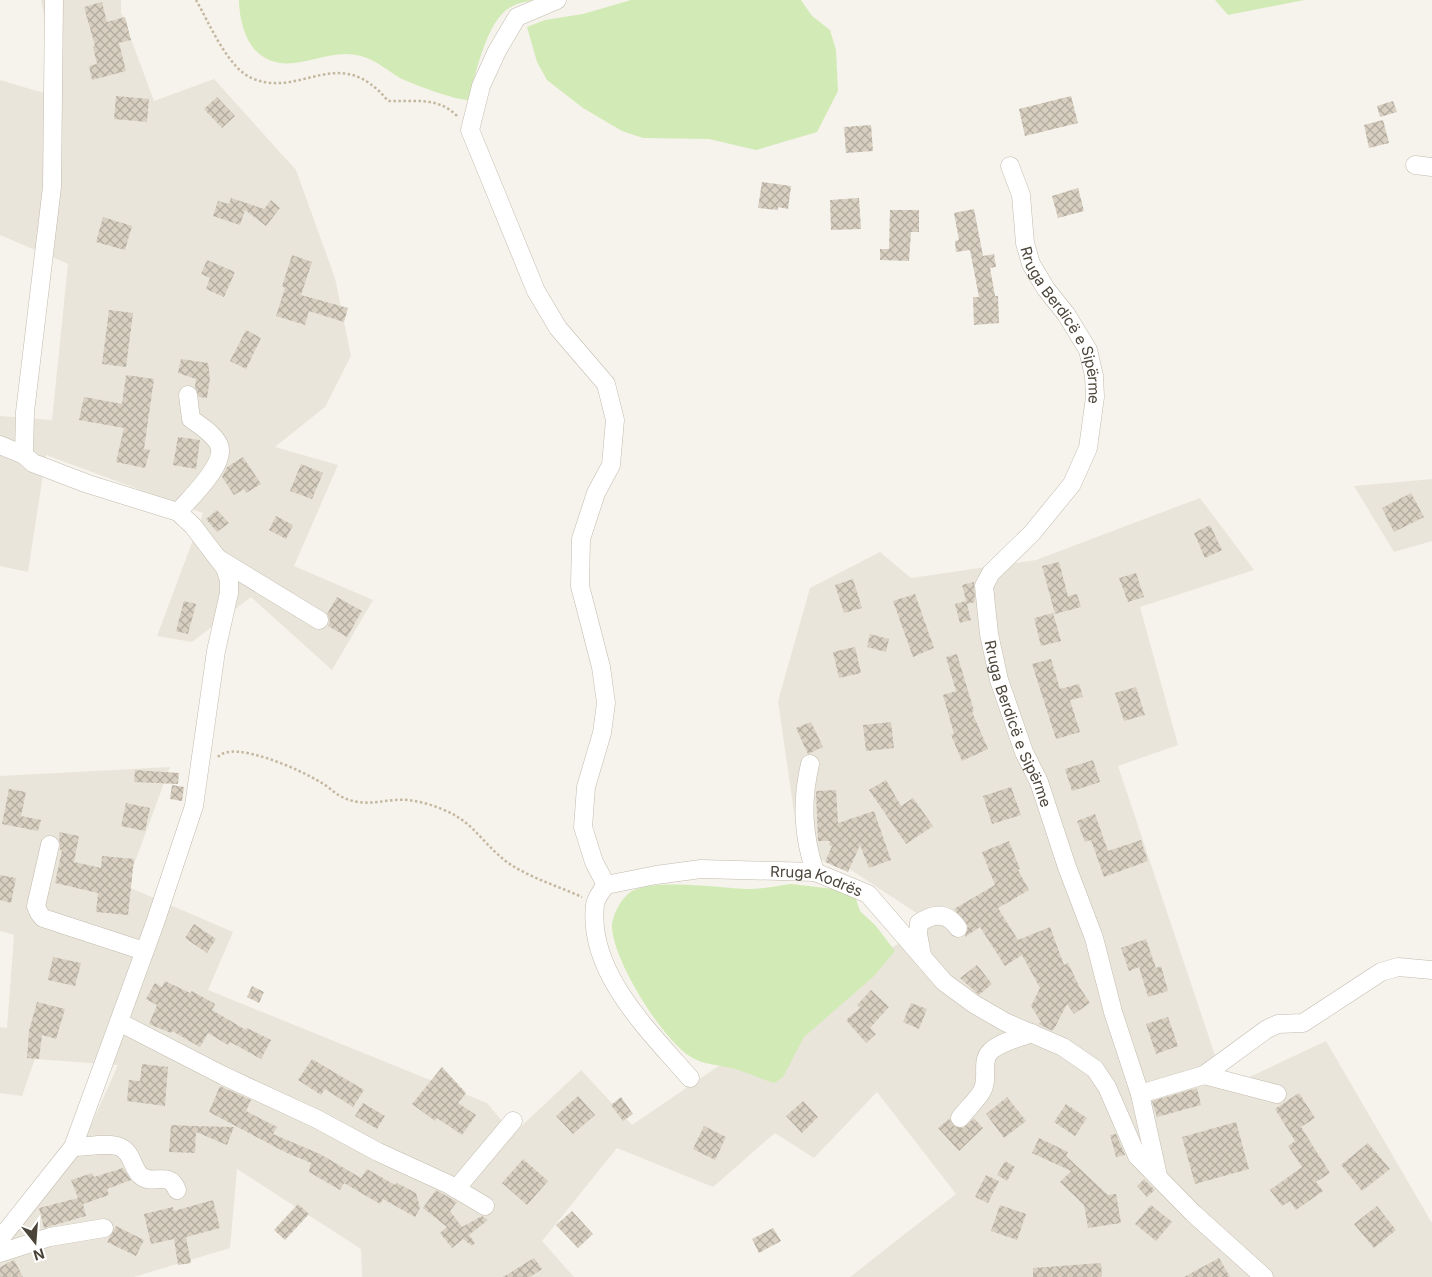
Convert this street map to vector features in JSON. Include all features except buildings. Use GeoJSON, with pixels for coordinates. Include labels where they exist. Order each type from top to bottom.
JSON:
{"type":"FeatureCollection","features":[{"type":"Feature","properties":{"kind":"street"},"geometry":{"type":"LineString","coordinates":[[24,455],[25,412],[52,188],[54,0]]}},
{"type":"Feature","properties":{"kind":"street"},"geometry":{"type":"LineString","coordinates":[[557,0],[517,16],[497,50],[481,86],[470,130],[536,291],[558,328],[606,384],[615,420],[611,465],[596,493],[581,540],[580,586],[601,667],[606,703],[602,733],[586,787],[583,827],[594,862],[606,885],[595,903],[596,933],[607,972],[635,1013],[690,1078]]}},
{"type":"Feature","properties":{"kind":"street","name":"Rruga Berdicë e Sipërme"},"geometry":{"type":"LineString","coordinates":[[1010,166],[1021,195],[1025,243],[1031,264],[1046,289],[1066,314],[1088,350],[1094,376],[1095,396],[1088,448],[1072,484],[1032,533],[991,573],[984,586],[985,606],[999,680],[1024,752],[1039,782],[1067,867],[1094,938],[1113,1012],[1140,1094],[1158,1176]]}},
{"type":"Feature","properties":{"kind":"street"},"geometry":{"type":"LineString","coordinates":[[178,512],[215,469],[221,454],[219,445],[209,432],[191,419],[188,395]]}},
{"type":"Feature","properties":{"kind":"street"},"geometry":{"type":"LineString","coordinates":[[0,445],[24,455],[33,463],[69,477],[178,512],[193,526],[225,568],[229,580],[229,593],[216,651],[194,806],[144,952],[73,1147],[0,1239]]}},
{"type":"Feature","properties":{"kind":"street"},"geometry":{"type":"LineString","coordinates":[[216,557],[319,620]]}},
{"type":"Feature","properties":{"kind":"street"},"geometry":{"type":"LineString","coordinates":[[810,764],[804,792],[804,824],[808,851],[815,872]]}},
{"type":"Feature","properties":{"kind":"street"},"geometry":{"type":"LineString","coordinates":[[50,845],[36,906],[43,918],[144,952]]}},
{"type":"Feature","properties":{"kind":"street","name":"Rruga Kodrës"},"geometry":{"type":"LineString","coordinates":[[606,885],[656,874],[701,869],[815,872],[868,894],[944,982],[974,1004],[1005,1022],[1063,1047],[1095,1069],[1107,1087],[1137,1156],[1158,1176]]}},
{"type":"Feature","properties":{"kind":"street"},"geometry":{"type":"LineString","coordinates":[[922,956],[918,934],[919,923],[929,917],[942,915],[952,919],[958,928]]}},
{"type":"Feature","properties":{"kind":"street"},"geometry":{"type":"LineString","coordinates":[[1140,1094],[1204,1075],[1267,1029],[1278,1024],[1303,1023],[1314,1018],[1381,972],[1398,967],[1432,970]]}},
{"type":"Feature","properties":{"kind":"street"},"geometry":{"type":"LineString","coordinates":[[119,1022],[224,1076],[318,1120],[378,1152],[456,1189],[485,1206]]}},
{"type":"Feature","properties":{"kind":"street"},"geometry":{"type":"LineString","coordinates":[[960,1118],[982,1091],[987,1077],[985,1064],[989,1053],[999,1046],[1032,1034]]}},
{"type":"Feature","properties":{"kind":"street"},"geometry":{"type":"LineString","coordinates":[[1204,1075],[1277,1094]]}},
{"type":"Feature","properties":{"kind":"street"},"geometry":{"type":"LineString","coordinates":[[456,1189],[512,1121]]}},
{"type":"Feature","properties":{"kind":"street"},"geometry":{"type":"LineString","coordinates":[[73,1147],[121,1147],[128,1153],[140,1175],[147,1179],[168,1180],[174,1184],[177,1190]]}},
{"type":"Feature","properties":{"kind":"street"},"geometry":{"type":"LineString","coordinates":[[1158,1176],[1193,1213],[1264,1277]]}},
{"type":"Feature","properties":{"kind":"street"},"geometry":{"type":"LineString","coordinates":[[0,1253],[50,1237],[104,1228]]}},
{"type":"Feature","properties":{"kind":"path"},"geometry":{"type":"LineString","coordinates":[[196,0],[224,50],[237,66],[253,79],[274,82],[314,75],[355,75],[374,85],[388,101],[430,101],[450,109],[470,130]]}},
{"type":"Feature","properties":{"kind":"path"},"geometry":{"type":"LineString","coordinates":[[213,762],[221,754],[235,751],[274,760],[320,781],[355,803],[403,800],[418,802],[445,811],[456,816],[488,847],[513,866],[595,903]]}},
{"type":"Feature","properties":{"kind":"shaded area"},"geometry":{"type":"Polygon","coordinates":[[[41,0],[121,0],[121,12],[154,101],[214,79],[296,170],[335,278],[351,356],[325,407],[275,447],[338,465],[294,566],[373,600],[332,670],[251,597],[192,642],[157,636],[203,513],[46,455],[28,572],[0,566],[0,416],[52,420],[68,264],[0,235],[0,80],[61,98],[41,0]]]}},
{"type":"Feature","properties":{"kind":"shaded area"},"geometry":{"type":"Polygon","coordinates":[[[1432,479],[1432,541],[1394,552],[1354,486],[1432,479]]]}},
{"type":"Feature","properties":{"kind":"shaded area"},"geometry":{"type":"Polygon","coordinates":[[[1200,498],[1254,570],[1140,607],[1178,745],[1118,766],[1226,1088],[1326,1041],[1432,1223],[1432,1277],[850,1277],[956,1194],[877,1092],[814,1158],[775,1133],[713,1187],[617,1148],[542,1241],[574,1277],[362,1277],[361,1249],[237,1169],[230,1248],[134,1277],[0,1277],[0,1234],[79,1152],[118,1065],[35,1059],[22,1096],[0,1093],[0,1027],[7,1028],[14,935],[0,931],[0,776],[170,767],[126,886],[233,932],[208,990],[487,1103],[513,1134],[581,1070],[632,1125],[930,922],[848,868],[800,854],[778,701],[810,588],[880,552],[911,578],[1036,560],[1200,498]]]}},
{"type":"Feature","properties":{"kind":"green space"},"geometry":{"type":"Polygon","coordinates":[[[239,0],[533,0],[511,7],[502,14],[495,24],[483,49],[468,100],[415,84],[400,78],[369,59],[350,54],[294,63],[281,63],[268,59],[255,50],[245,33],[241,20],[239,0]]]}},
{"type":"Feature","properties":{"kind":"green space"},"geometry":{"type":"Polygon","coordinates":[[[631,0],[801,0],[812,16],[830,30],[836,50],[838,91],[817,132],[756,150],[709,139],[643,138],[622,131],[583,108],[547,80],[537,62],[527,27],[545,20],[583,14],[631,0]]]}},
{"type":"Feature","properties":{"kind":"green space"},"geometry":{"type":"Polygon","coordinates":[[[1215,0],[1304,0],[1228,15],[1215,0]]]}},
{"type":"Feature","properties":{"kind":"green space"},"geometry":{"type":"Polygon","coordinates":[[[672,884],[749,889],[791,884],[834,889],[855,896],[860,911],[876,926],[895,951],[873,977],[804,1037],[783,1077],[774,1083],[735,1069],[694,1059],[677,1046],[665,1032],[640,997],[629,977],[614,941],[612,927],[618,907],[632,891],[656,885],[672,884]]]}}]}
